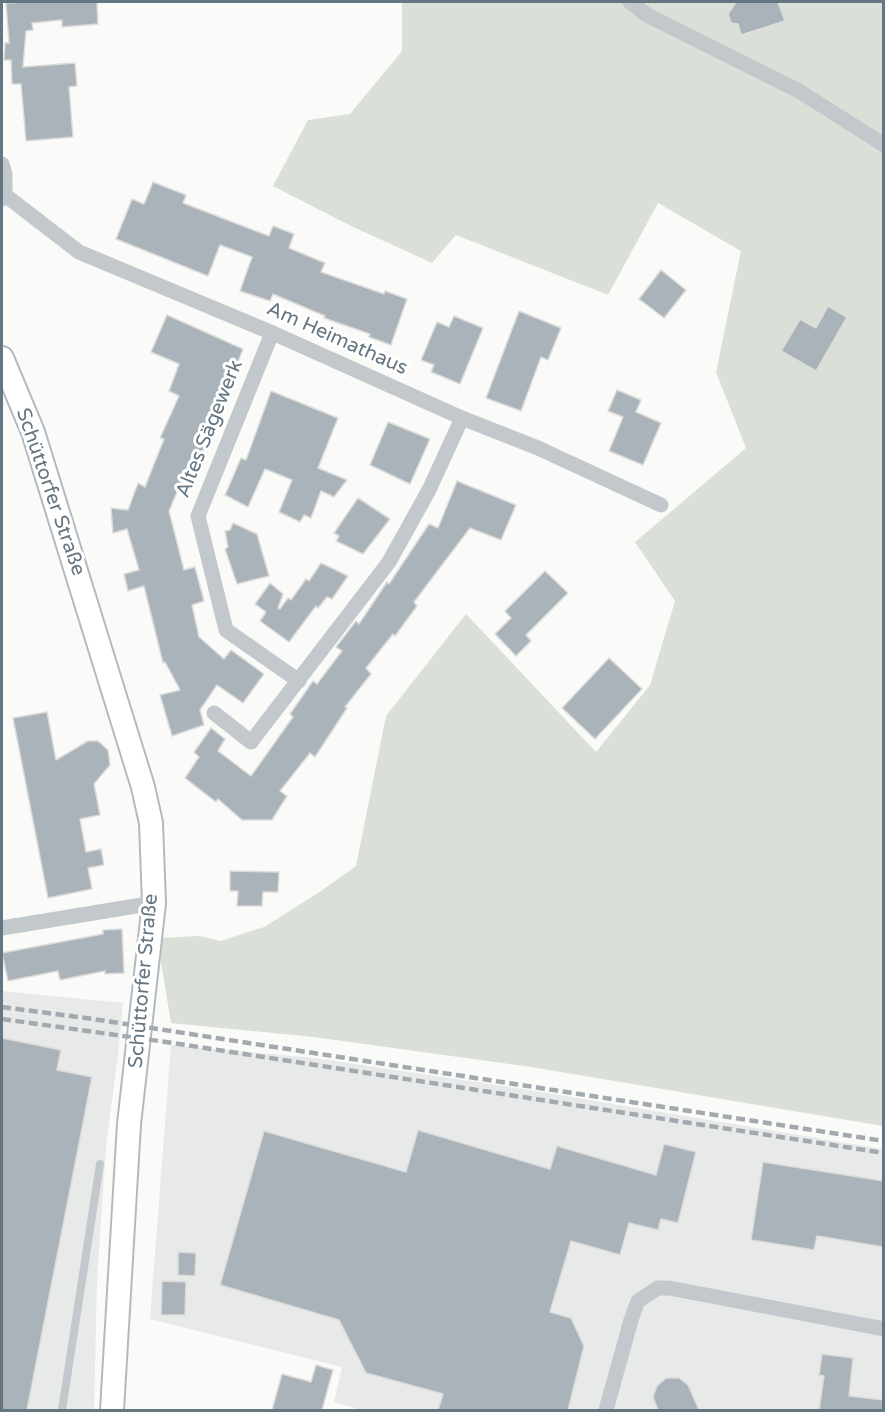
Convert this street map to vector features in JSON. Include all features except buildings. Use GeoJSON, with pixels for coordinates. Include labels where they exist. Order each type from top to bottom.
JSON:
{"type":"FeatureCollection","features":[{"type":"Feature","properties":{"kind":"main road","name":"Schüttorfer Straße"},"geometry":{"type":"LineString","coordinates":[[2,358],[33,432],[143,787],[151,823],[154,903],[129,1124],[112,1410]]}},
{"type":"Feature","properties":{"kind":"street"},"geometry":{"type":"LineString","coordinates":[[630,2],[647,15],[799,91],[884,145]]}},
{"type":"Feature","properties":{"kind":"street"},"geometry":{"type":"LineString","coordinates":[[2,164],[5,174],[3,197]]}},
{"type":"Feature","properties":{"kind":"street","name":"Am Heimathaus"},"geometry":{"type":"LineString","coordinates":[[3,197],[80,252],[272,333],[462,418],[538,448],[662,505]]}},
{"type":"Feature","properties":{"kind":"street","name":"Altes Sägewerk"},"geometry":{"type":"LineString","coordinates":[[272,333],[198,516],[226,630],[299,681]]}},
{"type":"Feature","properties":{"kind":"street"},"geometry":{"type":"LineString","coordinates":[[214,713],[251,742],[389,562],[429,490],[462,418]]}},
{"type":"Feature","properties":{"kind":"street"},"geometry":{"type":"LineString","coordinates":[[2,928],[154,903]]}},
{"type":"Feature","properties":{"kind":"street"},"geometry":{"type":"LineString","coordinates":[[606,1410],[638,1301],[658,1288],[669,1288],[884,1329]]}},
{"type":"Feature","properties":{"kind":"lane"},"geometry":{"type":"LineString","coordinates":[[62,1410],[100,1164]]}},
{"type":"Feature","properties":{"kind":"shaded area"},"geometry":{"type":"Polygon","coordinates":[[[402,2],[883,2],[883,1126],[531,1067],[314,1037],[171,1023],[157,938],[200,936],[221,941],[264,927],[356,866],[386,716],[466,614],[596,752],[650,685],[675,601],[635,542],[746,448],[716,372],[741,251],[658,203],[608,295],[456,235],[432,263],[351,226],[273,186],[308,120],[350,114],[402,51],[402,2]]]}},
{"type":"Feature","properties":{"kind":"shaded area"},"geometry":{"type":"Polygon","coordinates":[[[2,991],[123,1003],[106,1147],[97,1281],[94,1410],[2,1410],[2,991]]]}},
{"type":"Feature","properties":{"kind":"shaded area"},"geometry":{"type":"Polygon","coordinates":[[[171,1045],[315,1058],[530,1090],[883,1149],[883,1410],[361,1410],[334,1402],[342,1367],[150,1319],[171,1045]]]}},
{"type":"Feature","properties":{"kind":"railway"},"geometry":{"type":"LineString","coordinates":[[2,1007],[93,1019],[884,1141]]}},
{"type":"Feature","properties":{"kind":"railway"},"geometry":{"type":"LineString","coordinates":[[2,1019],[173,1043],[884,1153]]}}]}
